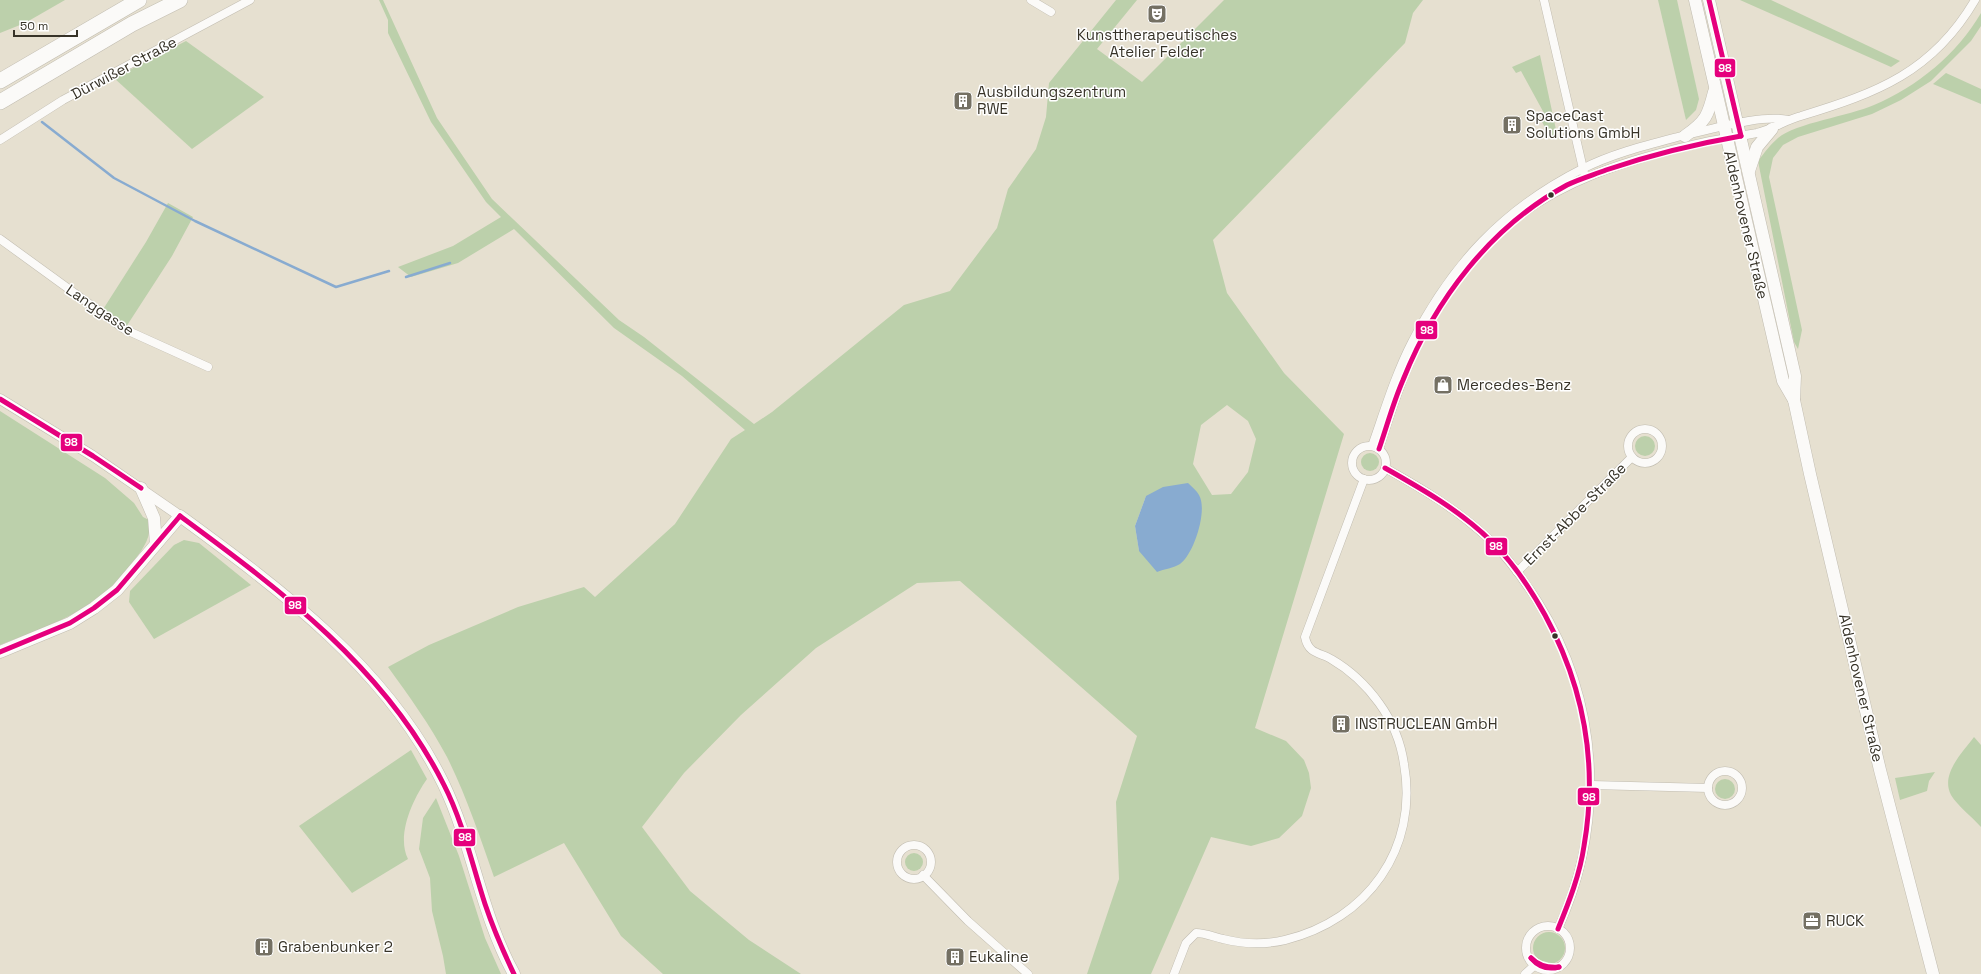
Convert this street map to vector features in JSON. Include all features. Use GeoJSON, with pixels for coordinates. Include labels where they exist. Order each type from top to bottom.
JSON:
{"type":"FeatureCollection","features":[{"type":"Feature","properties":{"kind":"highway"},"geometry":{"type":"LineString","coordinates":[[0,80],[139,0]]}},
{"type":"Feature","properties":{"kind":"highway"},"geometry":{"type":"LineString","coordinates":[[0,102],[126,28],[180,0]]}},
{"type":"Feature","properties":{"kind":"main road","name":"Aldenhovener Straße"},"geometry":{"type":"LineString","coordinates":[[1695,0],[1724,132],[1783,381],[1794,400]]}},
{"type":"Feature","properties":{"kind":"main road","name":"Aldenhovener Straße"},"geometry":{"type":"LineString","coordinates":[[1710,0],[1795,376],[1794,400],[1810,474],[1877,755],[1933,974]]}},
{"type":"Feature","properties":{"kind":"main road"},"geometry":{"type":"LineString","coordinates":[[1685,136],[1697,127],[1708,115],[1715,91]]}},
{"type":"Feature","properties":{"kind":"main road"},"geometry":{"type":"LineString","coordinates":[[1749,171],[1757,147],[1772,129]]}},
{"type":"Feature","properties":{"kind":"main road"},"geometry":{"type":"LineString","coordinates":[[141,488],[154,518],[156,544]]}},
{"type":"Feature","properties":{"kind":"main road"},"geometry":{"type":"LineString","coordinates":[[0,652],[70,623],[94,608],[117,590],[180,516],[314,621],[358,662],[397,709],[432,763],[459,820],[486,910],[514,974]]}},
{"type":"Feature","properties":{"kind":"street","name":"Dürwißer Straße"},"geometry":{"type":"LineString","coordinates":[[0,140],[63,100],[250,0]]}},
{"type":"Feature","properties":{"kind":"street"},"geometry":{"type":"LineString","coordinates":[[1031,0],[1051,12]]}},
{"type":"Feature","properties":{"kind":"street"},"geometry":{"type":"LineString","coordinates":[[1544,0],[1585,178]]}},
{"type":"Feature","properties":{"kind":"street"},"geometry":{"type":"LineString","coordinates":[[1375,448],[1400,369],[1412,342],[1448,280],[1489,233],[1511,214],[1549,187],[1583,168],[1626,152],[1685,136],[1740,130],[1772,129],[1788,120],[1868,94],[1888,85],[1910,72],[1944,42],[1968,13],[1975,0]]}},
{"type":"Feature","properties":{"kind":"street"},"geometry":{"type":"LineString","coordinates":[[1375,448],[1406,372],[1422,339],[1454,285],[1494,238],[1520,215],[1553,193],[1585,178],[1724,132],[1740,130],[1775,117],[1788,120]]}},
{"type":"Feature","properties":{"kind":"street","name":"Langgasse"},"geometry":{"type":"LineString","coordinates":[[0,239],[124,329],[208,367]]}},
{"type":"Feature","properties":{"kind":"street"},"geometry":{"type":"LineString","coordinates":[[0,400],[93,456],[180,516]]}},
{"type":"Feature","properties":{"kind":"street","name":"Ernst-Abbe-Straße"},"geometry":{"type":"LineString","coordinates":[[1646,429],[1656,433],[1660,437],[1662,442],[1661,453],[1653,461],[1642,463],[1632,457],[1628,446],[1631,436],[1635,432],[1646,429]]}},
{"type":"Feature","properties":{"kind":"street"},"geometry":{"type":"LineString","coordinates":[[1361,448],[1375,448],[1385,456],[1385,468],[1378,477],[1374,479],[1364,479],[1356,472],[1353,462],[1354,456],[1361,448]]}},
{"type":"Feature","properties":{"kind":"street","name":"Ernst-Abbe-Straße"},"geometry":{"type":"LineString","coordinates":[[1517,572],[1632,457]]}},
{"type":"Feature","properties":{"kind":"street","name":"Ernst-Abbe-Straße"},"geometry":{"type":"LineString","coordinates":[[1385,468],[1420,487],[1449,506],[1491,541],[1517,572],[1549,620],[1569,661],[1585,722],[1590,752],[1592,785],[1585,846],[1575,887],[1558,929]]}},
{"type":"Feature","properties":{"kind":"street"},"geometry":{"type":"LineString","coordinates":[[1174,974],[1186,943],[1196,933],[1241,943],[1260,944],[1283,941],[1307,934],[1333,922],[1363,899],[1378,880],[1390,863],[1401,835],[1406,807],[1407,779],[1403,754],[1394,729],[1380,704],[1364,685],[1346,668],[1311,649],[1306,642],[1305,637],[1364,479]]}},
{"type":"Feature","properties":{"kind":"street"},"geometry":{"type":"LineString","coordinates":[[1721,772],[1726,772],[1736,776],[1740,780],[1742,790],[1737,800],[1725,805],[1720,804],[1711,798],[1708,788],[1712,778],[1721,772]]}},
{"type":"Feature","properties":{"kind":"street"},"geometry":{"type":"LineString","coordinates":[[1592,785],[1708,788]]}},
{"type":"Feature","properties":{"kind":"street"},"geometry":{"type":"LineString","coordinates":[[915,845],[926,850],[931,861],[929,869],[923,876],[914,878],[900,872],[897,862],[898,856],[903,849],[915,845]]}},
{"type":"Feature","properties":{"kind":"street"},"geometry":{"type":"LineString","coordinates":[[923,876],[968,921],[1028,974]]}},
{"type":"Feature","properties":{"kind":"street"},"geometry":{"type":"LineString","coordinates":[[1546,926],[1558,929],[1564,932],[1570,944],[1568,958],[1559,968],[1552,970],[1546,970],[1534,966],[1527,954],[1527,942],[1530,936],[1534,931],[1546,926]]}},
{"type":"Feature","properties":{"kind":"street"},"geometry":{"type":"LineString","coordinates":[[1525,974],[1534,966]]}},
{"type":"Feature","properties":{"kind":"green space"},"geometry":{"type":"Polygon","coordinates":[[[0,0],[65,0],[25,23],[0,33],[0,0]]]}},
{"type":"Feature","properties":{"kind":"green space"},"geometry":{"type":"Polygon","coordinates":[[[379,0],[383,0],[437,118],[492,199],[619,320],[644,337],[754,424],[772,412],[904,305],[950,291],[997,228],[1008,189],[1036,149],[1046,117],[1049,83],[1116,0],[1137,0],[1097,49],[1142,82],[1224,0],[1423,0],[1413,13],[1405,43],[1213,240],[1227,293],[1284,373],[1344,434],[1255,728],[1286,741],[1304,760],[1309,773],[1311,788],[1302,816],[1279,838],[1251,846],[1211,837],[1151,974],[1087,974],[1119,879],[1116,802],[1137,736],[960,581],[917,583],[816,648],[741,715],[684,773],[642,827],[690,891],[749,940],[801,974],[663,974],[621,936],[564,843],[494,877],[467,801],[447,757],[426,722],[388,667],[429,645],[518,607],[584,587],[595,597],[675,524],[731,439],[745,430],[682,376],[614,328],[514,229],[458,263],[411,277],[398,267],[453,246],[501,217],[486,202],[431,122],[388,33],[388,20],[379,0]],[[1227,405],[1201,425],[1193,464],[1212,495],[1231,494],[1248,472],[1256,439],[1248,421],[1227,405]],[[1146,496],[1135,526],[1139,551],[1146,496]]]}},
{"type":"Feature","properties":{"kind":"green space"},"geometry":{"type":"Polygon","coordinates":[[[1658,0],[1677,0],[1699,99],[1696,110],[1686,120],[1658,0]]]}},
{"type":"Feature","properties":{"kind":"green space"},"geometry":{"type":"Polygon","coordinates":[[[1740,0],[1771,0],[1900,61],[1891,67],[1740,0]]]}},
{"type":"Feature","properties":{"kind":"green space"},"geometry":{"type":"Polygon","coordinates":[[[1981,13],[1981,26],[1971,41],[1931,81],[1901,100],[1872,114],[1798,137],[1783,145],[1773,158],[1769,177],[1802,330],[1798,349],[1794,342],[1758,161],[1775,140],[1786,133],[1797,128],[1874,105],[1905,89],[1935,68],[1948,55],[1971,28],[1981,13]]]}},
{"type":"Feature","properties":{"kind":"green space"},"geometry":{"type":"Polygon","coordinates":[[[186,41],[264,97],[192,149],[114,78],[186,41]]]}},
{"type":"Feature","properties":{"kind":"green space"},"geometry":{"type":"Polygon","coordinates":[[[1540,55],[1558,139],[1550,137],[1540,118],[1545,115],[1521,71],[1516,73],[1512,67],[1540,55]]]}},
{"type":"Feature","properties":{"kind":"green space"},"geometry":{"type":"Polygon","coordinates":[[[1946,73],[1981,89],[1981,104],[1933,84],[1946,73]]]}},
{"type":"Feature","properties":{"kind":"green space"},"geometry":{"type":"Polygon","coordinates":[[[168,203],[193,217],[172,256],[126,327],[102,311],[146,242],[168,203]]]}},
{"type":"Feature","properties":{"kind":"green space"},"geometry":{"type":"Polygon","coordinates":[[[0,411],[105,478],[134,503],[143,517],[149,520],[150,526],[148,538],[140,553],[120,578],[100,596],[87,606],[59,621],[0,645],[0,411]]]}},
{"type":"Feature","properties":{"kind":"green space"},"geometry":{"type":"Polygon","coordinates":[[[1645,436],[1652,439],[1655,446],[1652,453],[1645,456],[1638,453],[1635,446],[1638,439],[1645,436]]]}},
{"type":"Feature","properties":{"kind":"green space"},"geometry":{"type":"Polygon","coordinates":[[[1370,453],[1376,456],[1379,462],[1376,468],[1370,471],[1364,468],[1361,462],[1364,456],[1370,453]]]}},
{"type":"Feature","properties":{"kind":"green space"},"geometry":{"type":"Polygon","coordinates":[[[184,540],[199,543],[251,585],[154,639],[129,602],[130,591],[174,545],[184,540]]]}},
{"type":"Feature","properties":{"kind":"green space"},"geometry":{"type":"Polygon","coordinates":[[[1974,737],[1981,745],[1981,827],[1954,799],[1948,787],[1948,779],[1954,764],[1974,737]]]}},
{"type":"Feature","properties":{"kind":"green space"},"geometry":{"type":"Polygon","coordinates":[[[411,750],[427,779],[416,797],[405,828],[404,839],[408,859],[352,893],[299,826],[411,750]]]}},
{"type":"Feature","properties":{"kind":"green space"},"geometry":{"type":"Polygon","coordinates":[[[1935,772],[1929,781],[1927,791],[1900,800],[1895,778],[1935,772]]]}},
{"type":"Feature","properties":{"kind":"green space"},"geometry":{"type":"Polygon","coordinates":[[[1725,779],[1732,782],[1735,789],[1732,796],[1725,799],[1718,796],[1715,789],[1718,782],[1725,779]]]}},
{"type":"Feature","properties":{"kind":"green space"},"geometry":{"type":"Polygon","coordinates":[[[436,798],[459,856],[485,938],[501,974],[446,974],[432,911],[430,878],[419,849],[423,818],[436,798]]]}},
{"type":"Feature","properties":{"kind":"green space"},"geometry":{"type":"Polygon","coordinates":[[[914,853],[920,856],[923,862],[920,868],[914,871],[908,868],[905,862],[908,856],[914,853]]]}},
{"type":"Feature","properties":{"kind":"green space"},"geometry":{"type":"Polygon","coordinates":[[[1546,932],[1552,932],[1561,936],[1565,948],[1561,960],[1552,964],[1546,964],[1537,960],[1533,951],[1533,945],[1537,936],[1546,932]]]}},
{"type":"Feature","properties":{"kind":"water"},"geometry":{"type":"Polygon","coordinates":[[[1188,483],[1196,490],[1201,502],[1201,521],[1195,542],[1185,559],[1180,564],[1157,572],[1139,551],[1135,526],[1146,496],[1163,487],[1188,483]]]}},
{"type":"Feature","properties":{"kind":"waterway"},"geometry":{"type":"LineString","coordinates":[[42,122],[114,178],[195,221],[336,287],[389,271]]}},
{"type":"Feature","properties":{"kind":"waterway"},"geometry":{"type":"LineString","coordinates":[[406,277],[450,263]]}},
{"type":"Feature","properties":{"kind":"transit line","name":"98"},"geometry":{"type":"LineString","coordinates":[[1709,0],[1741,136]]}},
{"type":"Feature","properties":{"kind":"transit line","name":"98"},"geometry":{"type":"LineString","coordinates":[[1379,449],[1399,389],[1416,350],[1431,322],[1468,268],[1513,222],[1539,202],[1567,185],[1581,179],[1656,155],[1690,146],[1741,136]]}},
{"type":"Feature","properties":{"kind":"transit line","name":"98"},"geometry":{"type":"LineString","coordinates":[[0,399],[93,456],[141,488]]}},
{"type":"Feature","properties":{"kind":"transit line","name":"98"},"geometry":{"type":"LineString","coordinates":[[1385,468],[1426,492],[1466,519],[1498,548],[1520,575],[1545,615],[1570,670],[1578,698],[1588,756],[1588,816],[1580,867],[1574,888],[1558,929]]}},
{"type":"Feature","properties":{"kind":"transit line","name":"98"},"geometry":{"type":"LineString","coordinates":[[180,516],[293,603],[362,669],[393,705],[420,743],[451,799],[462,828],[488,913],[514,974]]}},
{"type":"Feature","properties":{"kind":"transit line","name":"98"},"geometry":{"type":"LineString","coordinates":[[0,652],[70,623],[94,608],[117,590],[180,516]]}},
{"type":"Feature","properties":{"kind":"transit line","name":"98"},"geometry":{"type":"LineString","coordinates":[[1531,958],[1544,966],[1559,967]]}},
{"type":"Feature","properties":{"kind":"transit line","name":"98"},"geometry":{"type":"LineString","coordinates":[[1531,958],[1544,967],[1559,967]]}},
{"type":"Feature","properties":{"kind":"place","name":"Kunsttherapeutisches Atelier Felder"},"geometry":{"type":"Point","coordinates":[1157,14]}},
{"type":"Feature","properties":{"kind":"place","name":"Ausbildungszentrum RWE"},"geometry":{"type":"Point","coordinates":[963,101]}},
{"type":"Feature","properties":{"kind":"place","name":"SpaceCast Solutions GmbH"},"geometry":{"type":"Point","coordinates":[1512,125]}},
{"type":"Feature","properties":{"kind":"place","name":"Mercedes-Benz"},"geometry":{"type":"Point","coordinates":[1443,385]}},
{"type":"Feature","properties":{"kind":"place","name":"INSTRUCLEAN GmbH"},"geometry":{"type":"Point","coordinates":[1341,724]}},
{"type":"Feature","properties":{"kind":"place","name":"RUCK"},"geometry":{"type":"Point","coordinates":[1812,921]}},
{"type":"Feature","properties":{"kind":"place","name":"Grabenbunker 2"},"geometry":{"type":"Point","coordinates":[264,947]}},
{"type":"Feature","properties":{"kind":"place","name":"Eukaline"},"geometry":{"type":"Point","coordinates":[955,957]}}]}
